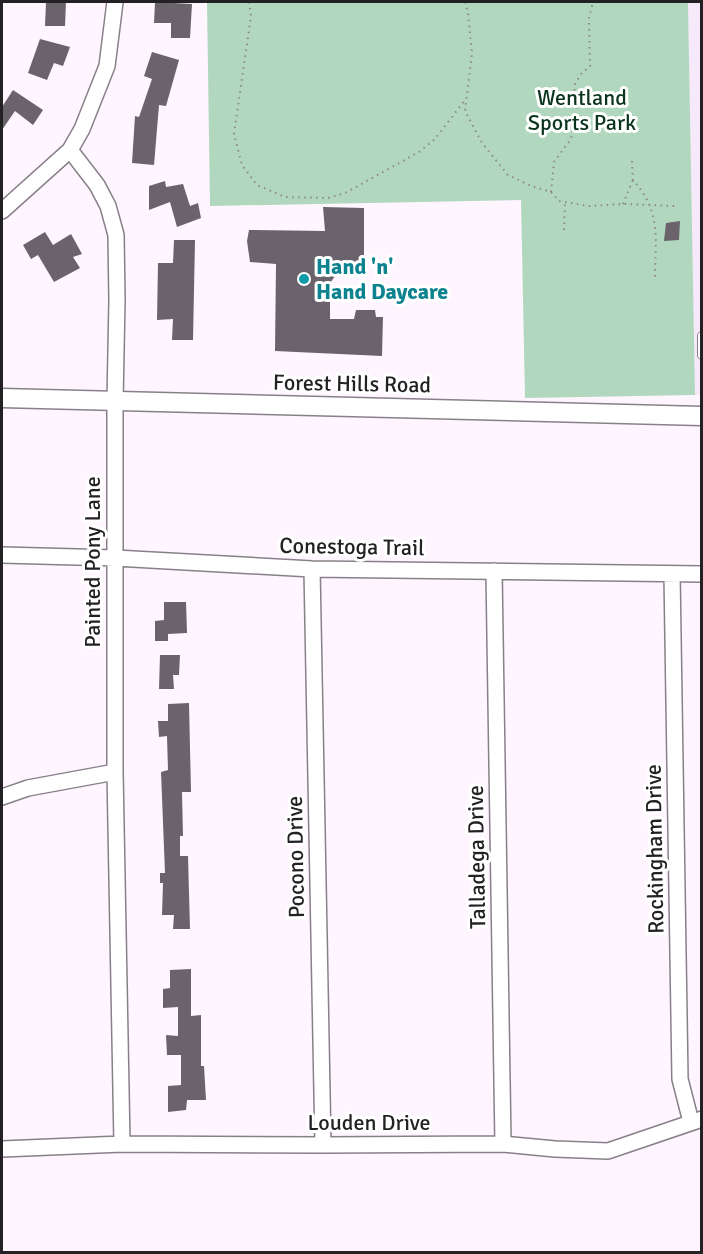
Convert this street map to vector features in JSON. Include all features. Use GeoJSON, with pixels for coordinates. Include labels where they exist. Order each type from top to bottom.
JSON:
{"type":"FeatureCollection","features":[{"type":"Feature","properties":{"kind":"street"},"geometry":{"type":"LineString","coordinates":[[2,211],[70,150],[82,129],[107,66],[115,2]]}},
{"type":"Feature","properties":{"kind":"street","name":"Painted Pony Lane"},"geometry":{"type":"LineString","coordinates":[[70,150],[103,196],[116,235],[115,772],[122,1144]]}},
{"type":"Feature","properties":{"kind":"street","name":"Forest Hills Road"},"geometry":{"type":"LineString","coordinates":[[2,398],[702,416]]}},
{"type":"Feature","properties":{"kind":"street","name":"Conestoga Trail"},"geometry":{"type":"LineString","coordinates":[[2,555],[115,558],[312,569],[702,574]]}},
{"type":"Feature","properties":{"kind":"street","name":"Pocono Drive"},"geometry":{"type":"LineString","coordinates":[[312,569],[323,1145]]}},
{"type":"Feature","properties":{"kind":"street","name":"Talladega Drive"},"geometry":{"type":"LineString","coordinates":[[494,570],[502,1144]]}},
{"type":"Feature","properties":{"kind":"street","name":"Rockingham Drive"},"geometry":{"type":"LineString","coordinates":[[672,574],[680,1078],[696,1120]]}},
{"type":"Feature","properties":{"kind":"street"},"geometry":{"type":"LineString","coordinates":[[2,797],[28,788],[115,772]]}},
{"type":"Feature","properties":{"kind":"street","name":"Louden Drive"},"geometry":{"type":"LineString","coordinates":[[2,1149],[122,1144],[502,1144],[608,1151],[696,1120]]}},
{"type":"Feature","properties":{"kind":"lane"},"geometry":{"type":"LineString","coordinates":[[702,336],[702,355]]}},
{"type":"Feature","properties":{"kind":"path"},"geometry":{"type":"LineString","coordinates":[[249,2],[251,16],[234,134],[242,165],[257,184],[285,197],[328,198],[345,193],[419,152],[435,139],[465,100]]}},
{"type":"Feature","properties":{"kind":"path"},"geometry":{"type":"LineString","coordinates":[[465,2],[472,53],[465,111],[482,143],[508,175],[551,192],[559,201],[589,206],[623,204],[675,206]]}},
{"type":"Feature","properties":{"kind":"path"},"geometry":{"type":"LineString","coordinates":[[551,192],[554,162],[571,139],[577,111],[574,95],[575,84],[590,66],[589,18],[593,2]]}},
{"type":"Feature","properties":{"kind":"path"},"geometry":{"type":"LineString","coordinates":[[623,204],[633,180],[632,161]]}},
{"type":"Feature","properties":{"kind":"path"},"geometry":{"type":"LineString","coordinates":[[633,180],[651,205],[655,231],[655,280]]}},
{"type":"Feature","properties":{"kind":"path"},"geometry":{"type":"LineString","coordinates":[[564,230],[566,202]]}},
{"type":"Feature","properties":{"kind":"shaded area"},"geometry":{"type":"Polygon","coordinates":[[[688,2],[702,2],[701,395],[695,395],[688,2]]]}},
{"type":"Feature","properties":{"kind":"green space","name":"Wentland Sports Park"},"geometry":{"type":"Polygon","coordinates":[[[207,2],[688,2],[695,395],[525,398],[521,200],[210,206],[207,2]]]}},
{"type":"Feature","properties":{"kind":"building"},"geometry":{"type":"Polygon","coordinates":[[[46,2],[66,2],[65,26],[45,26],[46,2]]]}},
{"type":"Feature","properties":{"kind":"building"},"geometry":{"type":"Polygon","coordinates":[[[155,2],[192,4],[190,38],[171,38],[171,23],[154,23],[155,2]]]}},
{"type":"Feature","properties":{"kind":"building"},"geometry":{"type":"Polygon","coordinates":[[[40,39],[70,47],[63,66],[54,63],[47,80],[28,73],[40,39]]]}},
{"type":"Feature","properties":{"kind":"building"},"geometry":{"type":"Polygon","coordinates":[[[152,52],[179,60],[166,106],[159,105],[154,165],[132,163],[135,116],[139,117],[152,79],[144,76],[152,52]]]}},
{"type":"Feature","properties":{"kind":"building"},"geometry":{"type":"Polygon","coordinates":[[[13,90],[43,110],[33,125],[15,111],[2,130],[2,107],[13,90]]]}},
{"type":"Feature","properties":{"kind":"building"},"geometry":{"type":"Polygon","coordinates":[[[165,181],[166,187],[183,184],[190,206],[198,203],[201,218],[177,227],[170,202],[149,210],[149,186],[165,181]]]}},
{"type":"Feature","properties":{"kind":"building","name":"Hand 'n' Hand Daycare"},"geometry":{"type":"Polygon","coordinates":[[[323,207],[364,208],[364,275],[336,275],[330,283],[330,319],[354,319],[356,310],[375,310],[376,317],[383,317],[382,356],[275,351],[276,264],[250,262],[247,241],[249,230],[325,231],[323,207]]]}},
{"type":"Feature","properties":{"kind":"building"},"geometry":{"type":"Polygon","coordinates":[[[680,221],[679,240],[664,241],[666,223],[680,221]]]}},
{"type":"Feature","properties":{"kind":"building"},"geometry":{"type":"Polygon","coordinates":[[[45,232],[53,245],[71,234],[82,254],[73,257],[80,268],[54,282],[38,255],[31,259],[23,245],[45,232]]]}},
{"type":"Feature","properties":{"kind":"building"},"geometry":{"type":"Polygon","coordinates":[[[174,240],[195,240],[193,340],[172,340],[173,319],[157,320],[158,263],[173,263],[174,240]]]}},
{"type":"Feature","properties":{"kind":"building"},"geometry":{"type":"Polygon","coordinates":[[[164,602],[186,602],[187,633],[168,634],[168,641],[155,641],[155,621],[164,620],[164,602]]]}},
{"type":"Feature","properties":{"kind":"building"},"geometry":{"type":"Polygon","coordinates":[[[160,655],[180,655],[179,675],[173,675],[174,689],[159,689],[160,655]]]}},
{"type":"Feature","properties":{"kind":"building"},"geometry":{"type":"Polygon","coordinates":[[[189,703],[191,792],[182,792],[183,836],[180,836],[180,856],[188,856],[190,929],[173,929],[174,915],[162,915],[163,883],[160,883],[160,873],[165,873],[161,772],[168,770],[167,736],[159,737],[158,721],[168,721],[168,704],[189,703]]]}},
{"type":"Feature","properties":{"kind":"building"},"geometry":{"type":"Polygon","coordinates":[[[191,969],[191,1016],[201,1015],[201,1066],[204,1066],[206,1100],[187,1100],[186,1110],[168,1112],[168,1086],[181,1085],[181,1055],[167,1055],[166,1035],[178,1036],[178,1007],[163,1008],[163,989],[170,988],[170,970],[191,969]]]}},
{"type":"Feature","properties":{"kind":"place","name":"Hand 'n' Hand Daycare"},"geometry":{"type":"Point","coordinates":[304,279]}}]}
